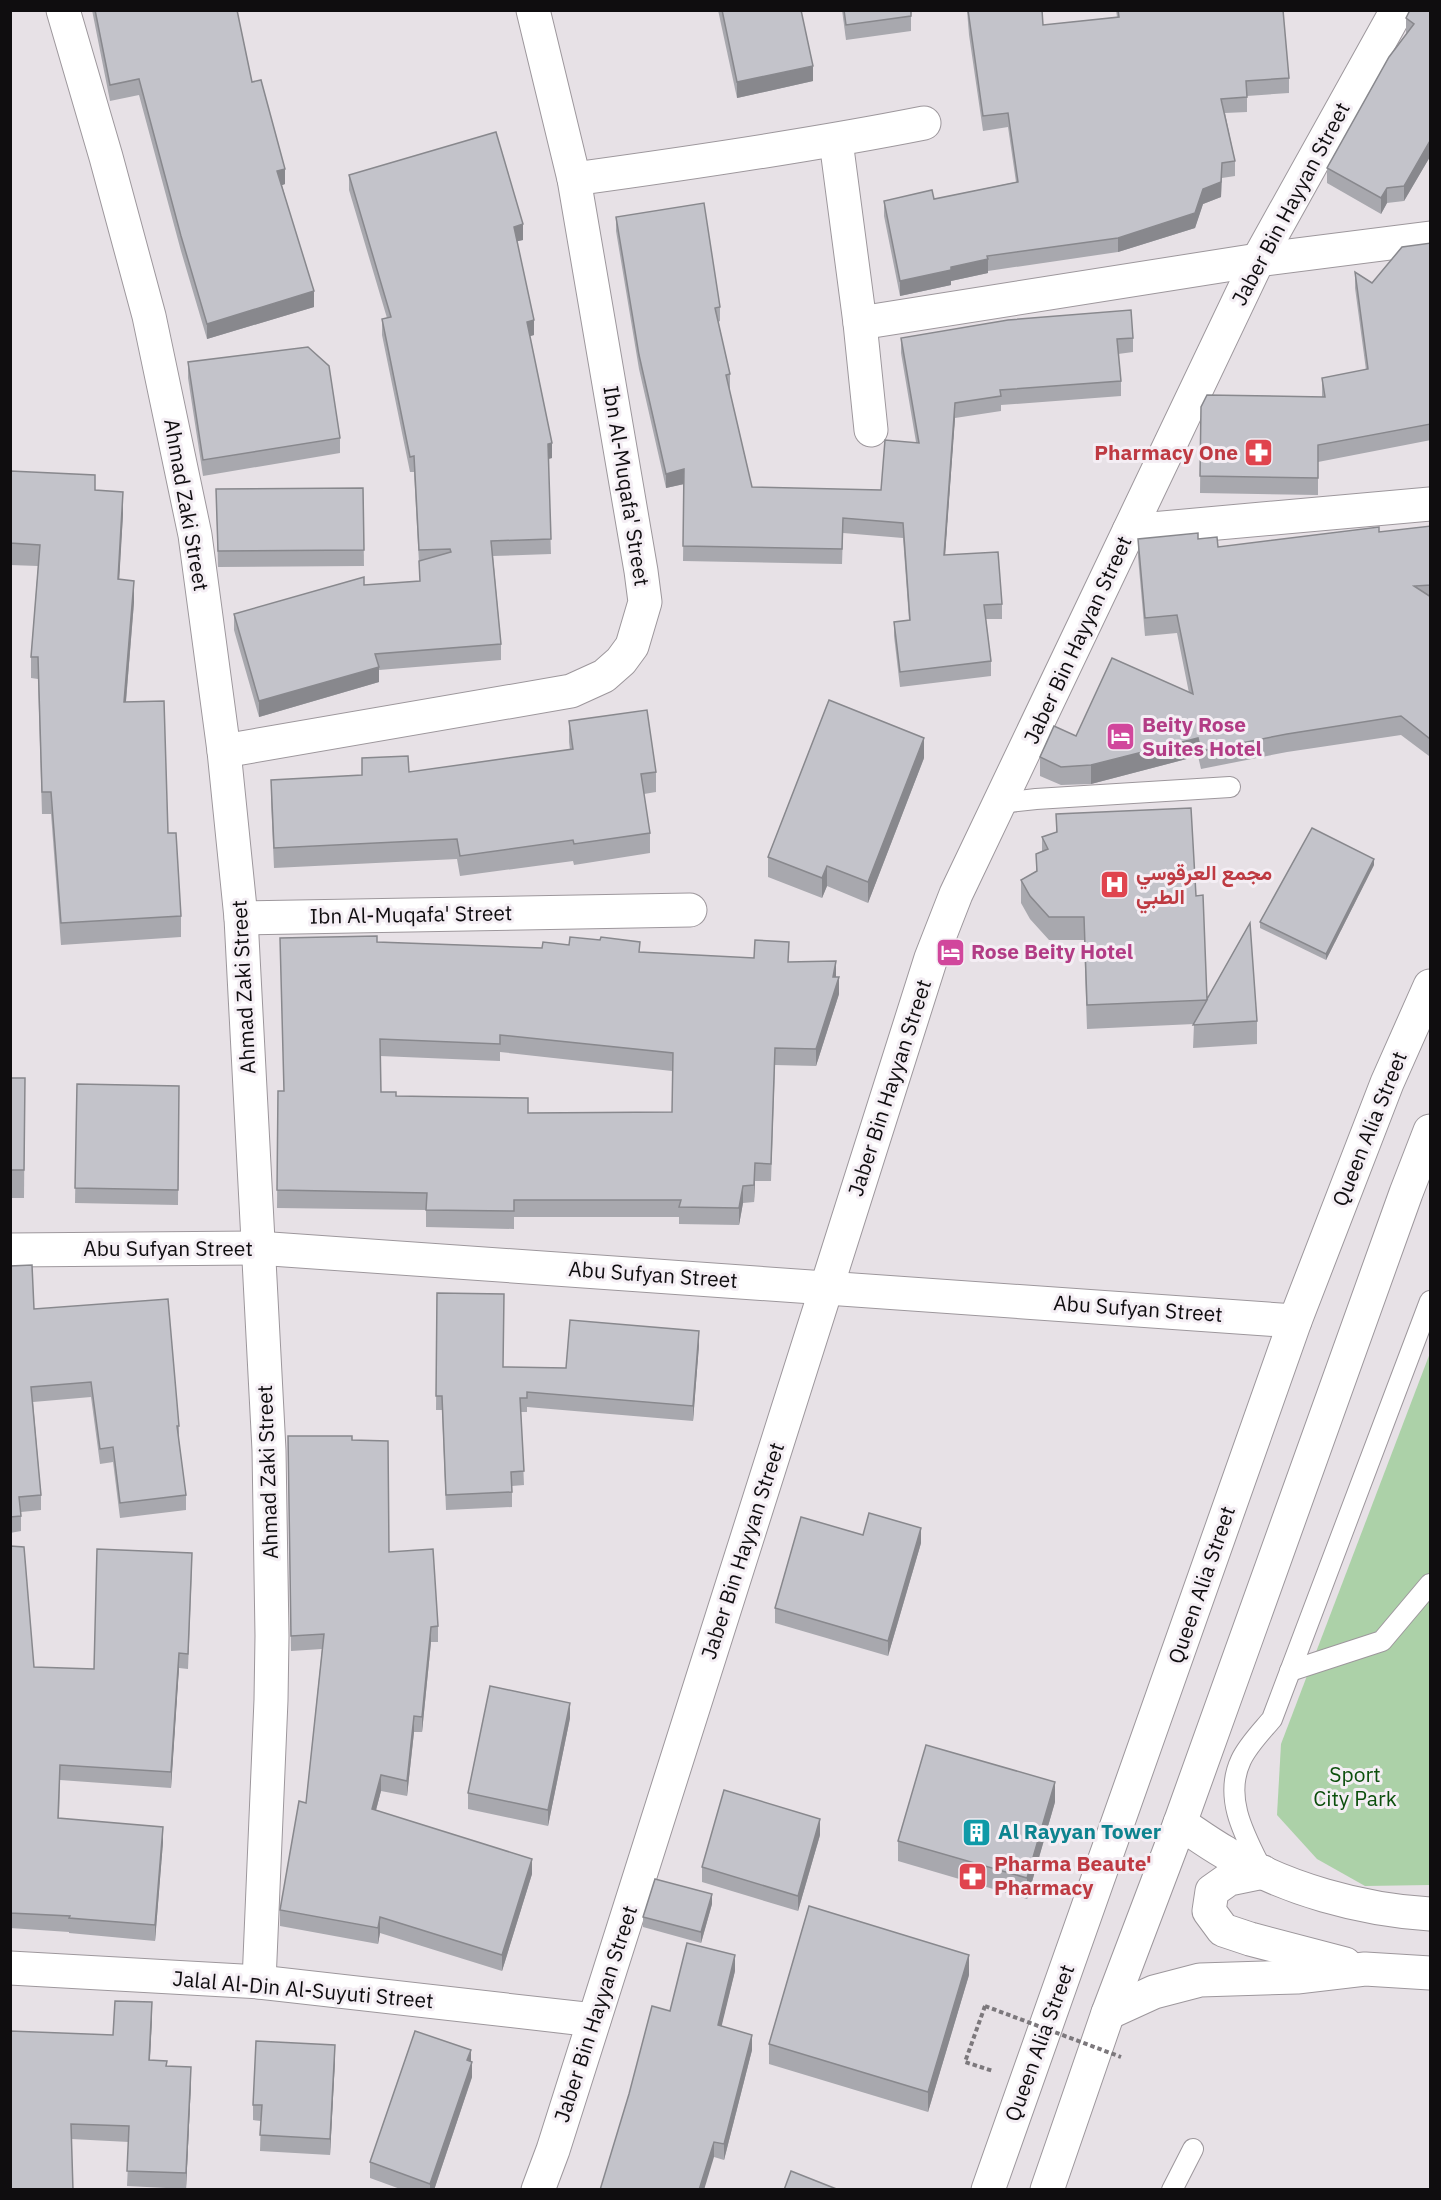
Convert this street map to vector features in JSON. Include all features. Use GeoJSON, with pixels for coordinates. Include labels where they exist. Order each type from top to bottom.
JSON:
{"type":"FeatureCollection","features":[{"type":"Feature","properties":{"kind":"street","name":"Ahmad Zaki Street"},"geometry":{"type":"LineString","coordinates":[[63,10],[149,316],[195,535],[224,751],[241,918],[269,1450],[271,1700],[259,1982]]}},
{"type":"Feature","properties":{"kind":"street","name":"Ibn Al-Muqafa' Street"},"geometry":{"type":"LineString","coordinates":[[224,751],[571,691],[604,676],[621,661],[632,646],[645,602],[641,571],[574,179],[533,10]]}},
{"type":"Feature","properties":{"kind":"street","name":"Jaber Bin Hayyan Street"},"geometry":{"type":"LineString","coordinates":[[538,2190],[931,958],[956,894],[1258,260],[1397,10]]}},
{"type":"Feature","properties":{"kind":"street"},"geometry":{"type":"LineString","coordinates":[[574,179],[836,141],[924,123]]}},
{"type":"Feature","properties":{"kind":"street"},"geometry":{"type":"LineString","coordinates":[[836,141],[860,323],[871,430]]}},
{"type":"Feature","properties":{"kind":"street"},"geometry":{"type":"LineString","coordinates":[[860,323],[1258,260],[1431,238]]}},
{"type":"Feature","properties":{"kind":"street"},"geometry":{"type":"LineString","coordinates":[[1129,531],[1431,504]]}},
{"type":"Feature","properties":{"kind":"street","name":"Ibn Al-Muqafa' Street"},"geometry":{"type":"LineString","coordinates":[[241,918],[690,910]]}},
{"type":"Feature","properties":{"kind":"street","name":"Queen Alia Street"},"geometry":{"type":"LineString","coordinates":[[988,2190],[1295,1321],[1387,1083],[1431,987]]}},
{"type":"Feature","properties":{"kind":"street"},"geometry":{"type":"LineString","coordinates":[[1047,2190],[1108,2013],[1180,1823],[1406,1193],[1431,1131]]}},
{"type":"Feature","properties":{"kind":"street","name":"Abu Sufyan Street"},"geometry":{"type":"LineString","coordinates":[[10,1250],[257,1248],[827,1286],[1295,1321]]}},
{"type":"Feature","properties":{"kind":"street"},"geometry":{"type":"LineString","coordinates":[[1180,1823],[1227,1854],[1312,1892],[1404,1912],[1431,1914]]}},
{"type":"Feature","properties":{"kind":"street"},"geometry":{"type":"LineString","coordinates":[[1263,1872],[1228,1879],[1212,1891],[1209,1911],[1223,1930],[1365,1970]]}},
{"type":"Feature","properties":{"kind":"street","name":"Jalal Al-Din Al-Suyuti Street"},"geometry":{"type":"LineString","coordinates":[[10,1968],[259,1982],[594,2020]]}},
{"type":"Feature","properties":{"kind":"street"},"geometry":{"type":"LineString","coordinates":[[1108,2013],[1154,1992],[1200,1980],[1298,1977],[1365,1970],[1431,1973]]}},
{"type":"Feature","properties":{"kind":"lane"},"geometry":{"type":"LineString","coordinates":[[1001,803],[1230,787]]}},
{"type":"Feature","properties":{"kind":"lane"},"geometry":{"type":"LineString","coordinates":[[1263,1872],[1241,1828],[1233,1789],[1241,1758],[1272,1719],[1431,1301]]}},
{"type":"Feature","properties":{"kind":"lane"},"geometry":{"type":"LineString","coordinates":[[1290,1671],[1382,1641],[1431,1584]]}},
{"type":"Feature","properties":{"kind":"lane"},"geometry":{"type":"LineString","coordinates":[[1172,2190],[1193,2149]]}},
{"type":"Feature","properties":{"kind":"path"},"geometry":{"type":"LineString","coordinates":[[965,2062],[985,2006],[1121,2057]]}},
{"type":"Feature","properties":{"kind":"green space","name":"Sport City Park"},"geometry":{"type":"Polygon","coordinates":[[[1430,1353],[1430,1885],[1365,1886],[1317,1859],[1277,1815],[1281,1744],[1430,1353]]]}},
{"type":"Feature","properties":{"kind":"building"},"geometry":{"type":"Polygon","coordinates":[[[95,10],[237,10],[252,82],[261,80],[285,169],[277,171],[314,291],[207,324],[139,79],[110,85],[95,10]]]}},
{"type":"Feature","properties":{"kind":"building"},"geometry":{"type":"Polygon","coordinates":[[[722,10],[801,10],[813,66],[737,82],[722,10]]]}},
{"type":"Feature","properties":{"kind":"building"},"geometry":{"type":"Polygon","coordinates":[[[844,10],[911,10],[911,16],[846,25],[844,10]]]}},
{"type":"Feature","properties":{"kind":"building"},"geometry":{"type":"Polygon","coordinates":[[[968,10],[1042,10],[1043,25],[1119,17],[1118,10],[1283,10],[1289,78],[1246,81],[1247,97],[1221,99],[1235,161],[1222,163],[1221,182],[1203,189],[1195,213],[1118,238],[987,256],[988,259],[951,267],[951,270],[900,281],[884,201],[932,190],[934,199],[1018,182],[1008,113],[983,116],[968,10]]]}},
{"type":"Feature","properties":{"kind":"building"},"geometry":{"type":"Polygon","coordinates":[[[1410,10],[1431,10],[1431,139],[1404,186],[1387,188],[1381,198],[1327,168],[1389,57],[1414,24],[1406,18],[1410,10]]]}},
{"type":"Feature","properties":{"kind":"building"},"geometry":{"type":"Polygon","coordinates":[[[496,132],[523,224],[514,227],[534,320],[527,322],[552,443],[548,444],[551,539],[491,541],[501,644],[375,654],[379,667],[259,701],[234,614],[364,577],[364,585],[420,581],[419,561],[451,552],[450,549],[419,550],[414,456],[410,457],[382,319],[391,317],[349,175],[496,132]]]}},
{"type":"Feature","properties":{"kind":"building"},"geometry":{"type":"Polygon","coordinates":[[[704,203],[720,307],[715,308],[730,374],[726,375],[752,487],[881,490],[885,440],[919,443],[901,338],[1008,320],[1131,310],[1133,338],[1117,339],[1121,381],[1000,390],[1001,396],[955,403],[944,555],[998,552],[1002,604],[984,605],[991,661],[900,672],[894,622],[910,620],[903,523],[843,518],[842,549],[683,546],[684,469],[666,474],[639,355],[616,217],[704,203]]]}},
{"type":"Feature","properties":{"kind":"building"},"geometry":{"type":"Polygon","coordinates":[[[1431,243],[1431,424],[1318,445],[1318,478],[1200,476],[1201,407],[1207,395],[1325,397],[1322,378],[1368,369],[1355,272],[1372,283],[1402,247],[1431,243]]]}},
{"type":"Feature","properties":{"kind":"building"},"geometry":{"type":"Polygon","coordinates":[[[308,347],[329,366],[340,438],[203,460],[188,362],[308,347]]]}},
{"type":"Feature","properties":{"kind":"building"},"geometry":{"type":"Polygon","coordinates":[[[10,471],[95,475],[95,490],[123,492],[118,579],[134,581],[124,702],[164,701],[168,833],[176,833],[181,916],[61,923],[51,792],[42,792],[38,657],[31,657],[40,545],[10,543],[10,471]]]}},
{"type":"Feature","properties":{"kind":"building"},"geometry":{"type":"Polygon","coordinates":[[[363,488],[364,550],[218,551],[216,489],[363,488]]]}},
{"type":"Feature","properties":{"kind":"building"},"geometry":{"type":"Polygon","coordinates":[[[1431,526],[1431,585],[1414,586],[1431,597],[1431,737],[1429,738],[1401,716],[1287,734],[1201,751],[1198,738],[1091,765],[1061,767],[1040,757],[1054,726],[1076,736],[1112,658],[1193,694],[1177,615],[1145,618],[1138,539],[1198,533],[1198,539],[1217,537],[1218,547],[1379,527],[1379,532],[1431,526]]]}},
{"type":"Feature","properties":{"kind":"building"},"geometry":{"type":"Polygon","coordinates":[[[829,700],[924,738],[868,882],[827,866],[822,878],[768,857],[829,700]]]}},
{"type":"Feature","properties":{"kind":"building"},"geometry":{"type":"Polygon","coordinates":[[[647,710],[656,772],[641,774],[650,833],[574,844],[573,840],[460,856],[457,839],[274,848],[271,780],[362,775],[362,758],[408,756],[409,772],[573,749],[569,721],[647,710]]]}},
{"type":"Feature","properties":{"kind":"building"},"geometry":{"type":"Polygon","coordinates":[[[1191,808],[1196,896],[1203,895],[1207,999],[1250,923],[1257,1021],[1193,1025],[1207,1000],[1087,1005],[1084,917],[1049,917],[1030,896],[1021,880],[1037,871],[1036,854],[1048,849],[1042,837],[1057,832],[1056,814],[1191,808]]]}},
{"type":"Feature","properties":{"kind":"building"},"geometry":{"type":"Polygon","coordinates":[[[1312,828],[1374,859],[1326,954],[1260,922],[1312,828]]]}},
{"type":"Feature","properties":{"kind":"building"},"geometry":{"type":"Polygon","coordinates":[[[377,936],[377,942],[542,948],[543,942],[569,945],[570,937],[600,940],[601,937],[640,942],[639,952],[754,958],[755,940],[789,942],[788,962],[836,961],[833,977],[839,977],[816,1049],[775,1048],[771,1164],[755,1163],[754,1185],[743,1186],[739,1208],[679,1207],[681,1200],[514,1200],[514,1211],[426,1210],[427,1193],[277,1190],[278,1091],[284,1091],[280,938],[377,936]],[[500,1035],[500,1044],[380,1039],[381,1092],[396,1092],[396,1096],[528,1098],[528,1113],[672,1112],[673,1053],[500,1035]]]}},
{"type":"Feature","properties":{"kind":"building"},"geometry":{"type":"Polygon","coordinates":[[[10,1078],[25,1078],[24,1170],[10,1170],[10,1078]]]}},
{"type":"Feature","properties":{"kind":"building"},"geometry":{"type":"Polygon","coordinates":[[[77,1084],[179,1086],[178,1190],[75,1188],[77,1084]]]}},
{"type":"Feature","properties":{"kind":"building"},"geometry":{"type":"Polygon","coordinates":[[[32,1265],[34,1309],[168,1299],[179,1426],[177,1426],[186,1495],[120,1503],[113,1447],[100,1449],[91,1382],[31,1387],[41,1495],[19,1497],[21,1516],[10,1517],[10,1266],[32,1265]]]}},
{"type":"Feature","properties":{"kind":"building"},"geometry":{"type":"Polygon","coordinates":[[[437,1293],[504,1294],[503,1367],[566,1368],[570,1320],[699,1331],[693,1406],[527,1392],[527,1398],[520,1398],[524,1471],[511,1472],[512,1492],[446,1495],[442,1396],[436,1396],[437,1293]]]}},
{"type":"Feature","properties":{"kind":"building"},"geometry":{"type":"Polygon","coordinates":[[[288,1436],[352,1436],[352,1440],[388,1441],[389,1552],[433,1549],[438,1626],[431,1627],[422,1717],[414,1716],[407,1781],[381,1775],[372,1809],[532,1859],[502,1955],[380,1917],[378,1928],[280,1910],[299,1801],[306,1803],[324,1634],[291,1636],[288,1436]]]}},
{"type":"Feature","properties":{"kind":"building"},"geometry":{"type":"Polygon","coordinates":[[[869,1513],[921,1528],[888,1641],[775,1608],[801,1517],[863,1535],[869,1513]]]}},
{"type":"Feature","properties":{"kind":"building"},"geometry":{"type":"Polygon","coordinates":[[[10,1546],[24,1547],[34,1667],[94,1669],[97,1549],[192,1553],[188,1654],[179,1653],[171,1772],[60,1765],[58,1818],[163,1827],[155,1925],[69,1918],[70,1916],[10,1913],[10,1546]]]}},
{"type":"Feature","properties":{"kind":"building"},"geometry":{"type":"Polygon","coordinates":[[[490,1686],[570,1703],[548,1810],[468,1793],[490,1686]]]}},
{"type":"Feature","properties":{"kind":"building","name":"Al Rayyan Tower"},"geometry":{"type":"Polygon","coordinates":[[[926,1745],[1055,1782],[1027,1878],[898,1841],[926,1745]]]}},
{"type":"Feature","properties":{"kind":"building"},"geometry":{"type":"Polygon","coordinates":[[[724,1790],[820,1819],[798,1896],[702,1867],[724,1790]]]}},
{"type":"Feature","properties":{"kind":"building"},"geometry":{"type":"Polygon","coordinates":[[[655,1879],[712,1894],[701,1932],[643,1917],[655,1879]]]}},
{"type":"Feature","properties":{"kind":"building"},"geometry":{"type":"Polygon","coordinates":[[[809,1906],[969,1955],[928,2092],[769,2044],[809,1906]]]}},
{"type":"Feature","properties":{"kind":"building"},"geometry":{"type":"Polygon","coordinates":[[[687,1943],[735,1955],[718,2025],[752,2035],[724,2144],[714,2142],[699,2190],[600,2190],[652,2006],[670,2011],[687,1943]]]}},
{"type":"Feature","properties":{"kind":"building"},"geometry":{"type":"Polygon","coordinates":[[[115,2001],[152,2002],[149,2060],[167,2061],[166,2066],[191,2067],[186,2173],[127,2171],[129,2126],[71,2124],[73,2190],[10,2190],[10,2031],[113,2035],[115,2001]]]}},
{"type":"Feature","properties":{"kind":"building"},"geometry":{"type":"Polygon","coordinates":[[[415,2031],[471,2050],[467,2060],[472,2062],[430,2184],[370,2162],[415,2031]]]}},
{"type":"Feature","properties":{"kind":"building"},"geometry":{"type":"Polygon","coordinates":[[[256,2041],[335,2045],[330,2139],[260,2135],[262,2105],[253,2105],[256,2041]]]}},
{"type":"Feature","properties":{"kind":"building"},"geometry":{"type":"Polygon","coordinates":[[[791,2171],[839,2190],[784,2190],[791,2171]]]}},
{"type":"Feature","properties":{"kind":"place","name":"Pharmacy One"},"geometry":{"type":"Point","coordinates":[1259,453]}},
{"type":"Feature","properties":{"kind":"place","name":"Beity Rose Suites Hotel"},"geometry":{"type":"Point","coordinates":[1121,737]}},
{"type":"Feature","properties":{"kind":"place","name":"مجمع العرقوسي الطبي"},"geometry":{"type":"Point","coordinates":[1115,885]}},
{"type":"Feature","properties":{"kind":"place","name":"Rose Beity Hotel"},"geometry":{"type":"Point","coordinates":[950,952]}},
{"type":"Feature","properties":{"kind":"place","name":"Al Rayyan Tower"},"geometry":{"type":"Point","coordinates":[977,1832]}},
{"type":"Feature","properties":{"kind":"place","name":"Pharma Beaute' Pharmacy"},"geometry":{"type":"Point","coordinates":[973,1876]}}]}
